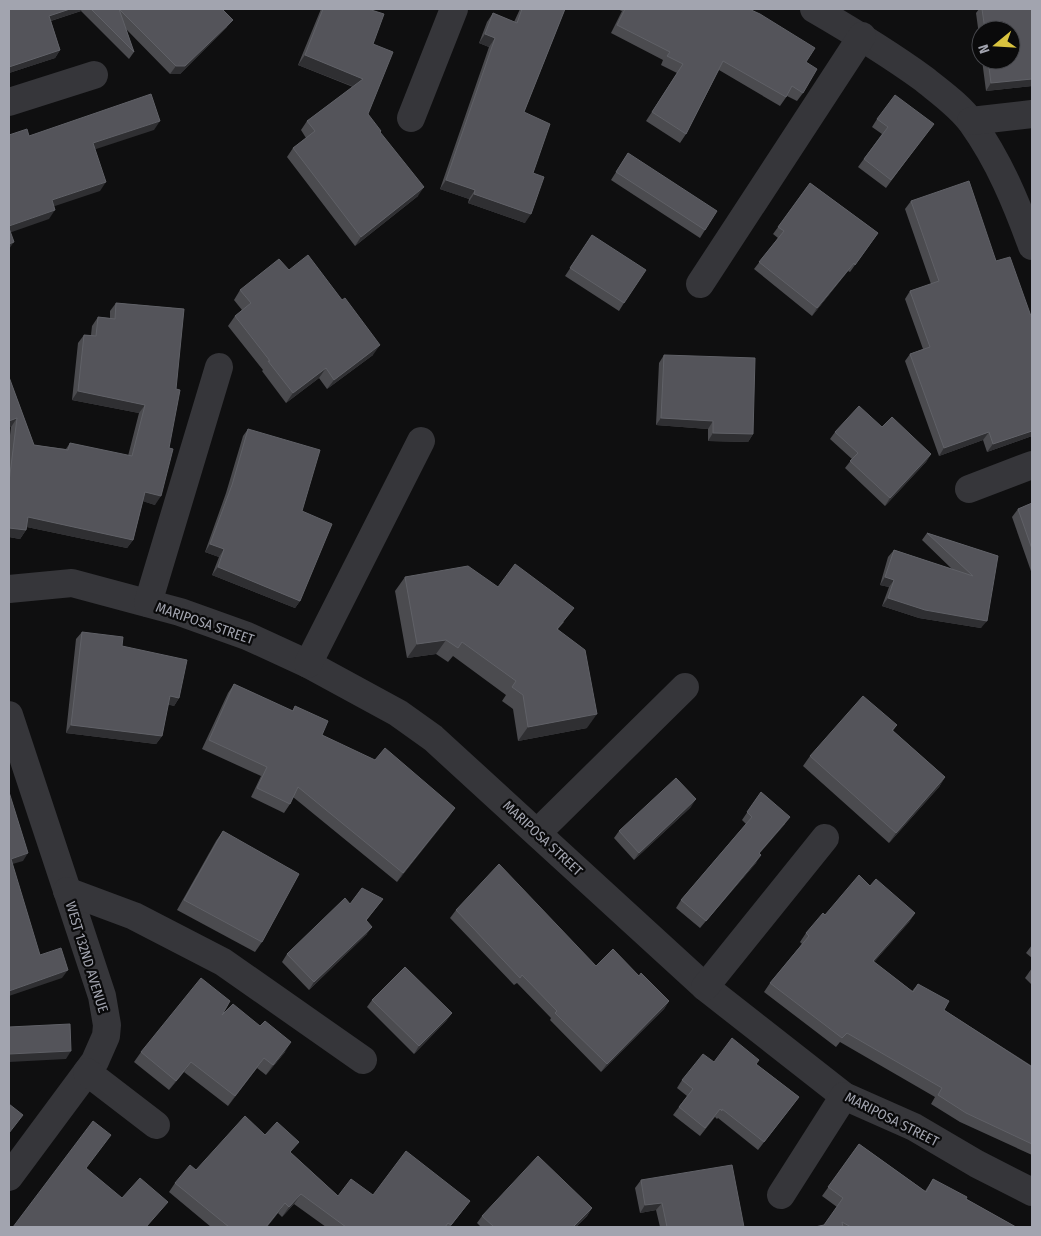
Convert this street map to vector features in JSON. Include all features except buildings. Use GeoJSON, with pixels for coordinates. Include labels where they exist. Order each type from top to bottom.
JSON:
{"type":"FeatureCollection","features":[{"type":"Feature","properties":{"kind":"street"},"geometry":{"type":"LineString","coordinates":[[411,118],[454,9]]}},
{"type":"Feature","properties":{"kind":"street"},"geometry":{"type":"LineString","coordinates":[[814,9],[888,52],[942,93],[971,121],[1003,172],[1032,246]]}},
{"type":"Feature","properties":{"kind":"street"},"geometry":{"type":"LineString","coordinates":[[700,284],[862,36]]}},
{"type":"Feature","properties":{"kind":"street"},"geometry":{"type":"LineString","coordinates":[[9,102],[94,75]]}},
{"type":"Feature","properties":{"kind":"street"},"geometry":{"type":"LineString","coordinates":[[971,121],[1032,114]]}},
{"type":"Feature","properties":{"kind":"street"},"geometry":{"type":"LineString","coordinates":[[148,603],[219,367]]}},
{"type":"Feature","properties":{"kind":"street"},"geometry":{"type":"LineString","coordinates":[[308,664],[421,441]]}},
{"type":"Feature","properties":{"kind":"street"},"geometry":{"type":"LineString","coordinates":[[969,489],[1032,464]]}},
{"type":"Feature","properties":{"kind":"street","name":"MARIPOSA STREET"},"geometry":{"type":"LineString","coordinates":[[9,589],[72,583],[180,612],[247,636],[308,664],[398,713],[433,738],[538,832],[705,987],[844,1096],[914,1127],[976,1164],[1032,1192]]}},
{"type":"Feature","properties":{"kind":"street"},"geometry":{"type":"LineString","coordinates":[[538,832],[685,687]]}},
{"type":"Feature","properties":{"kind":"street","name":"WEST 132ND AVENUE"},"geometry":{"type":"LineString","coordinates":[[9,715],[102,996],[107,1025],[106,1036],[95,1062],[9,1177]]}},
{"type":"Feature","properties":{"kind":"street"},"geometry":{"type":"LineString","coordinates":[[705,987],[825,838]]}},
{"type":"Feature","properties":{"kind":"street"},"geometry":{"type":"LineString","coordinates":[[67,890],[134,916],[223,962],[363,1060]]}},
{"type":"Feature","properties":{"kind":"street"},"geometry":{"type":"LineString","coordinates":[[87,1072],[156,1125]]}},
{"type":"Feature","properties":{"kind":"street"},"geometry":{"type":"LineString","coordinates":[[781,1195],[844,1096]]}}]}
